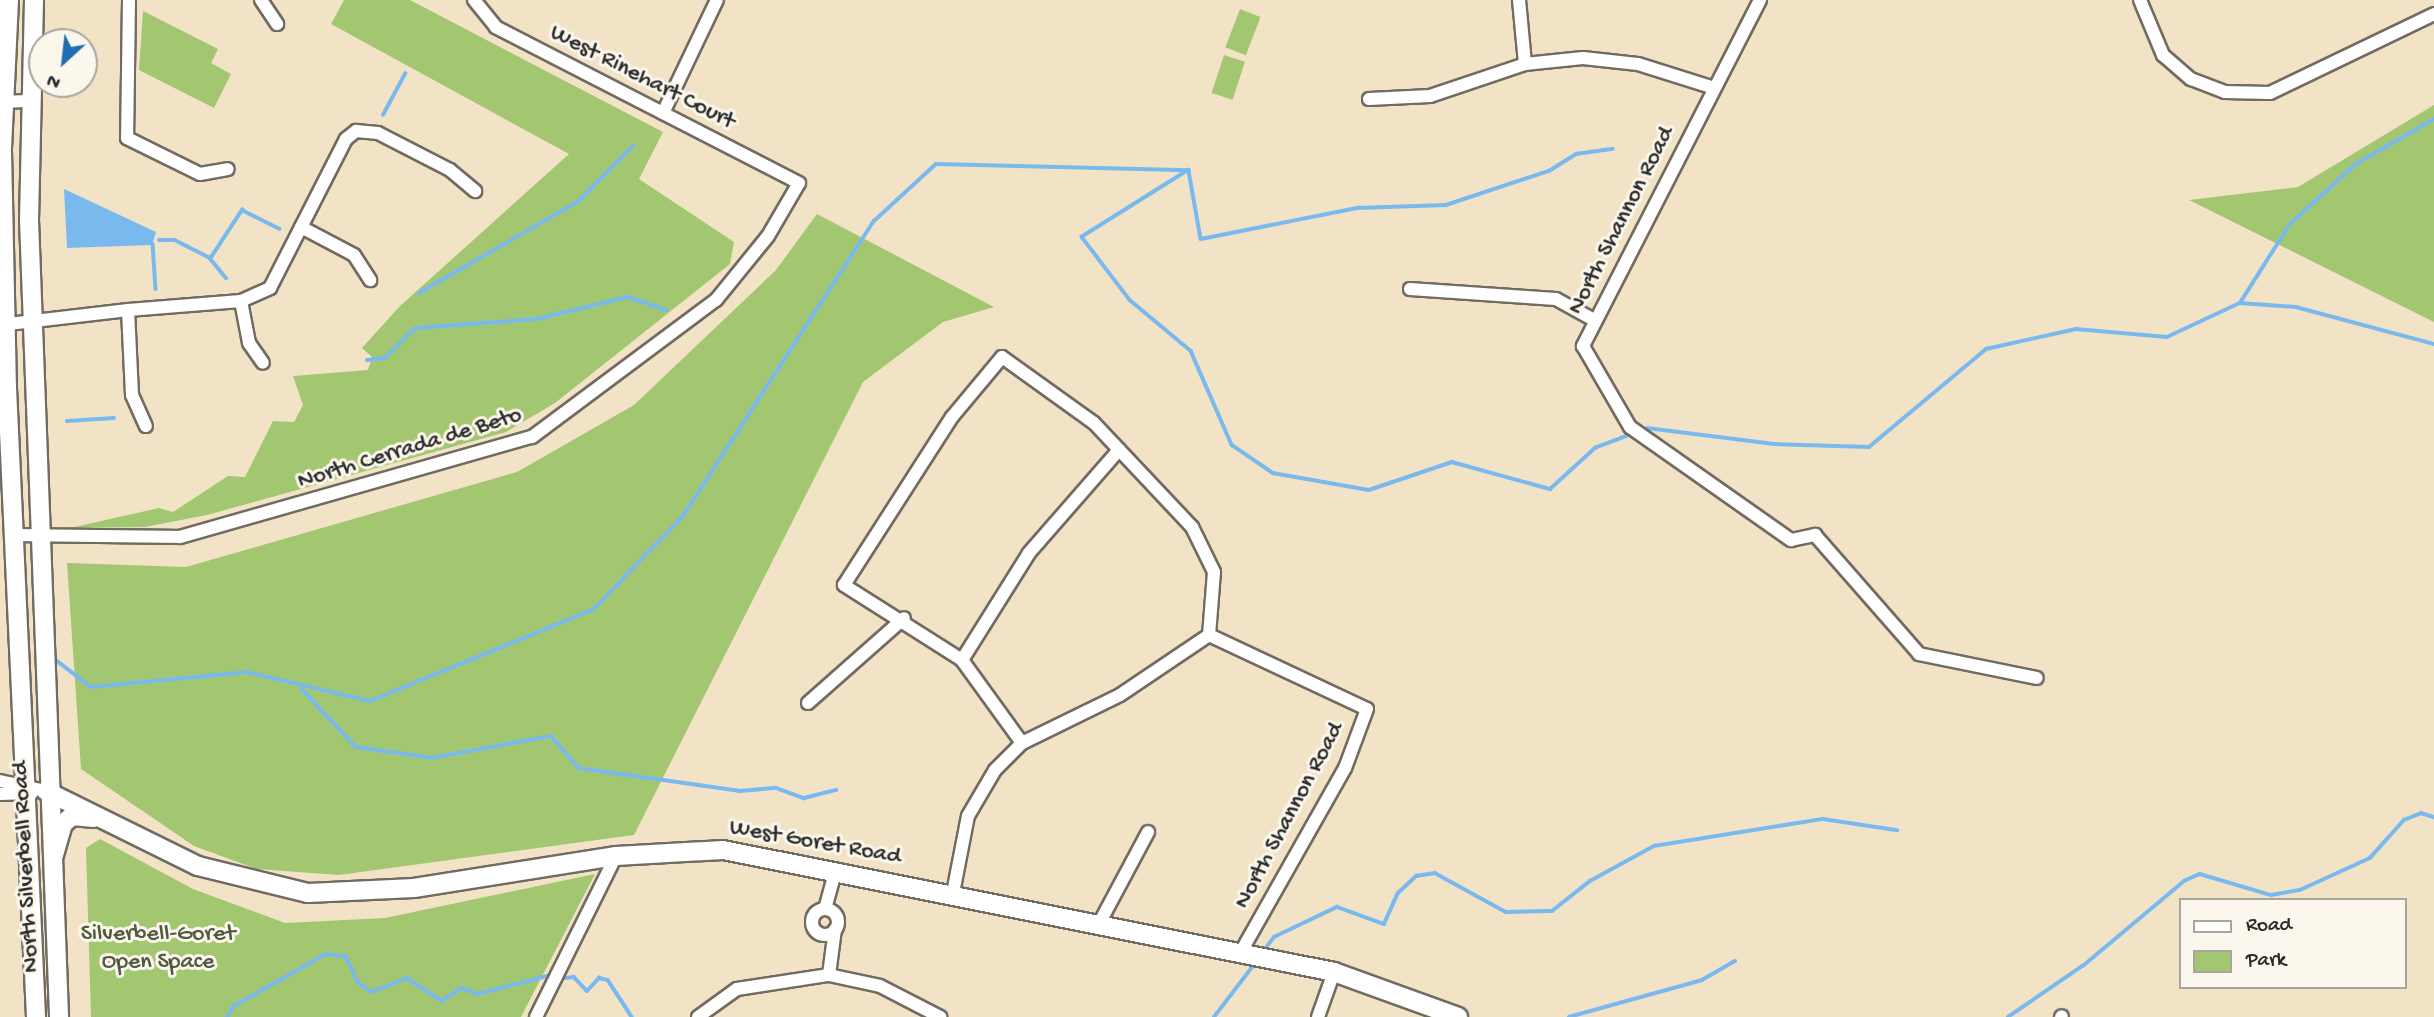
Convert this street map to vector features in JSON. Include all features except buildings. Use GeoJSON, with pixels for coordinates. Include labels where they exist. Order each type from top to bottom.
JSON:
{"type":"FeatureCollection","features":[{"type":"Feature","properties":{"kind":"main road","name":"North Silverbell Road"},"geometry":{"type":"LineString","coordinates":[[9,0],[1,102],[3,318],[17,535],[36,1017]]}},
{"type":"Feature","properties":{"kind":"main road","name":"North Silverbell Road"},"geometry":{"type":"LineString","coordinates":[[34,0],[27,101],[32,317],[46,791],[59,1017]]}},
{"type":"Feature","properties":{"kind":"main road","name":"West Goret Road"},"geometry":{"type":"LineString","coordinates":[[46,791],[198,866],[308,893],[414,888],[616,856],[723,850],[836,869],[1335,972],[1458,1017]]}},
{"type":"Feature","properties":{"kind":"main road"},"geometry":{"type":"LineString","coordinates":[[50,869],[63,824],[72,816],[107,820]]}},
{"type":"Feature","properties":{"kind":"street"},"geometry":{"type":"LineString","coordinates":[[130,0],[127,138],[200,174],[228,169]]}},
{"type":"Feature","properties":{"kind":"street"},"geometry":{"type":"LineString","coordinates":[[261,0],[277,24]]}},
{"type":"Feature","properties":{"kind":"street","name":"West Rinehart Court"},"geometry":{"type":"LineString","coordinates":[[474,0],[496,27],[799,183]]}},
{"type":"Feature","properties":{"kind":"street"},"geometry":{"type":"LineString","coordinates":[[663,113],[717,0]]}},
{"type":"Feature","properties":{"kind":"street"},"geometry":{"type":"LineString","coordinates":[[1519,0],[1525,64]]}},
{"type":"Feature","properties":{"kind":"street","name":"North Shannon Road"},"geometry":{"type":"LineString","coordinates":[[1760,0],[1583,346],[1630,426],[1791,540],[1815,536],[1919,654],[2036,678]]}},
{"type":"Feature","properties":{"kind":"street"},"geometry":{"type":"LineString","coordinates":[[2140,0],[2163,55],[2191,79],[2225,92],[2270,93],[2434,15]]}},
{"type":"Feature","properties":{"kind":"street"},"geometry":{"type":"LineString","coordinates":[[1369,99],[1430,96],[1525,64],[1583,58],[1638,64],[1714,88]]}},
{"type":"Feature","properties":{"kind":"street"},"geometry":{"type":"LineString","coordinates":[[1,102],[27,101]]}},
{"type":"Feature","properties":{"kind":"street"},"geometry":{"type":"LineString","coordinates":[[3,318],[241,301],[270,288],[301,227],[356,131],[378,133],[450,170],[475,191]]}},
{"type":"Feature","properties":{"kind":"street","name":"North Cerrada de Beto"},"geometry":{"type":"LineString","coordinates":[[17,535],[180,537],[532,437],[716,300],[768,236],[799,183]]}},
{"type":"Feature","properties":{"kind":"street"},"geometry":{"type":"LineString","coordinates":[[301,227],[354,255],[370,280]]}},
{"type":"Feature","properties":{"kind":"street"},"geometry":{"type":"LineString","coordinates":[[1410,289],[1556,299],[1594,320]]}},
{"type":"Feature","properties":{"kind":"street"},"geometry":{"type":"LineString","coordinates":[[241,301],[249,343],[263,363]]}},
{"type":"Feature","properties":{"kind":"street"},"geometry":{"type":"LineString","coordinates":[[128,310],[132,395],[146,426]]}},
{"type":"Feature","properties":{"kind":"street"},"geometry":{"type":"LineString","coordinates":[[953,893],[968,816],[995,770],[1022,743],[1120,695],[1209,635],[1214,572],[1207,550],[1119,450],[1006,356],[952,417],[844,585],[904,618],[962,660],[1022,743]]}},
{"type":"Feature","properties":{"kind":"street"},"geometry":{"type":"LineString","coordinates":[[962,660],[1029,553],[1119,450]]}},
{"type":"Feature","properties":{"kind":"street"},"geometry":{"type":"LineString","coordinates":[[808,704],[904,618]]}},
{"type":"Feature","properties":{"kind":"street","name":"North Shannon Road"},"geometry":{"type":"LineString","coordinates":[[1209,635],[1361,700],[1366,719],[1345,768],[1241,952]]}},
{"type":"Feature","properties":{"kind":"street","name":"West Goret Road"},"geometry":{"type":"LineString","coordinates":[[0,781],[46,791]]}},
{"type":"Feature","properties":{"kind":"street","name":"West Goret Road"},"geometry":{"type":"LineString","coordinates":[[0,794],[25,788]]}},
{"type":"Feature","properties":{"kind":"street"},"geometry":{"type":"LineString","coordinates":[[1100,922],[1148,832]]}},
{"type":"Feature","properties":{"kind":"street"},"geometry":{"type":"LineString","coordinates":[[537,1017],[616,856]]}},
{"type":"Feature","properties":{"kind":"street"},"geometry":{"type":"LineString","coordinates":[[828,957],[812,920],[825,909],[836,869]]}},
{"type":"Feature","properties":{"kind":"street"},"geometry":{"type":"LineString","coordinates":[[825,909],[837,917],[828,957],[829,975]]}},
{"type":"Feature","properties":{"kind":"street"},"geometry":{"type":"LineString","coordinates":[[817,932],[835,929]]}},
{"type":"Feature","properties":{"kind":"street"},"geometry":{"type":"LineString","coordinates":[[1318,1017],[1335,972]]}},
{"type":"Feature","properties":{"kind":"street"},"geometry":{"type":"LineString","coordinates":[[698,1017],[737,989],[829,975],[880,986],[940,1017]]}},
{"type":"Feature","properties":{"kind":"green space"},"geometry":{"type":"Polygon","coordinates":[[[344,0],[410,0],[663,132],[639,179],[734,242],[730,264],[555,403],[506,432],[207,515],[145,527],[70,528],[159,508],[173,512],[228,476],[245,477],[273,421],[294,422],[303,405],[293,376],[368,370],[372,357],[362,348],[400,306],[569,154],[331,24],[344,0]]]}},
{"type":"Feature","properties":{"kind":"green space"},"geometry":{"type":"Polygon","coordinates":[[[1240,9],[1261,17],[1246,55],[1225,47],[1240,9]]]}},
{"type":"Feature","properties":{"kind":"green space"},"geometry":{"type":"Polygon","coordinates":[[[143,11],[218,49],[211,63],[231,74],[214,108],[139,70],[143,11]]]}},
{"type":"Feature","properties":{"kind":"green space"},"geometry":{"type":"Polygon","coordinates":[[[1224,55],[1245,62],[1233,100],[1212,93],[1224,55]]]}},
{"type":"Feature","properties":{"kind":"green space"},"geometry":{"type":"Polygon","coordinates":[[[2434,105],[2434,322],[2189,200],[2298,187],[2434,105]]]}},
{"type":"Feature","properties":{"kind":"green space"},"geometry":{"type":"Polygon","coordinates":[[[817,214],[994,307],[943,322],[863,382],[634,835],[339,875],[257,869],[194,846],[81,769],[67,563],[186,567],[517,472],[634,405],[776,270],[817,214]]]}},
{"type":"Feature","properties":{"kind":"green space","name":"Silverbell-Goret Open Space"},"geometry":{"type":"Polygon","coordinates":[[[100,839],[193,889],[285,923],[385,918],[595,874],[521,1017],[91,1017],[86,848],[100,839]]]}},
{"type":"Feature","properties":{"kind":"water"},"geometry":{"type":"Polygon","coordinates":[[[64,189],[156,232],[152,245],[67,248],[64,189]]]}},
{"type":"Feature","properties":{"kind":"waterway"},"geometry":{"type":"LineString","coordinates":[[383,115],[405,74]]}},
{"type":"Feature","properties":{"kind":"waterway"},"geometry":{"type":"LineString","coordinates":[[1647,428],[1774,444],[1869,447],[1986,349],[2076,329],[2167,337],[2240,303],[2290,224],[2356,164],[2434,119]]}},
{"type":"Feature","properties":{"kind":"waterway"},"geometry":{"type":"LineString","coordinates":[[419,293],[579,201],[633,146]]}},
{"type":"Feature","properties":{"kind":"waterway"},"geometry":{"type":"LineString","coordinates":[[1189,171],[1201,239],[1358,208],[1446,205],[1549,171],[1576,154],[1613,149]]}},
{"type":"Feature","properties":{"kind":"waterway"},"geometry":{"type":"LineString","coordinates":[[56,660],[91,687],[247,672],[370,701],[594,609],[683,516],[874,221],[936,164],[1189,170],[1082,237],[1130,300],[1191,351],[1232,445],[1273,473],[1369,490],[1452,462],[1550,489],[1595,448],[1629,435]]}},
{"type":"Feature","properties":{"kind":"waterway"},"geometry":{"type":"LineString","coordinates":[[210,259],[242,210],[280,229]]}},
{"type":"Feature","properties":{"kind":"waterway"},"geometry":{"type":"LineString","coordinates":[[159,240],[175,240],[210,258],[226,278]]}},
{"type":"Feature","properties":{"kind":"waterway"},"geometry":{"type":"LineString","coordinates":[[153,244],[156,289]]}},
{"type":"Feature","properties":{"kind":"waterway"},"geometry":{"type":"LineString","coordinates":[[367,360],[385,358],[415,328],[537,319],[628,297],[667,310]]}},
{"type":"Feature","properties":{"kind":"waterway"},"geometry":{"type":"LineString","coordinates":[[2240,303],[2296,307],[2434,344]]}},
{"type":"Feature","properties":{"kind":"waterway"},"geometry":{"type":"LineString","coordinates":[[67,421],[114,418]]}},
{"type":"Feature","properties":{"kind":"waterway"},"geometry":{"type":"LineString","coordinates":[[302,689],[356,747],[432,758],[551,736],[579,768],[740,791],[776,788],[804,798],[836,790]]}},
{"type":"Feature","properties":{"kind":"waterway"},"geometry":{"type":"LineString","coordinates":[[2008,1017],[2084,965],[2184,881],[2200,874],[2271,895],[2300,890],[2370,858],[2404,820],[2421,813],[2434,817]]}},
{"type":"Feature","properties":{"kind":"waterway"},"geometry":{"type":"LineString","coordinates":[[1262,953],[1274,937],[1337,907],[1384,924],[1398,893],[1416,876],[1435,873],[1506,912],[1552,911],[1590,881],[1654,846],[1823,819],[1897,830]]}},
{"type":"Feature","properties":{"kind":"waterway"},"geometry":{"type":"LineString","coordinates":[[227,1017],[234,1006],[326,954],[346,956],[358,982],[372,992],[407,978],[442,1001],[461,988],[478,994],[551,975]]}},
{"type":"Feature","properties":{"kind":"waterway"},"geometry":{"type":"LineString","coordinates":[[1569,1017],[1702,980],[1735,961]]}},
{"type":"Feature","properties":{"kind":"waterway"},"geometry":{"type":"LineString","coordinates":[[1214,1017],[1256,962]]}},
{"type":"Feature","properties":{"kind":"waterway"},"geometry":{"type":"LineString","coordinates":[[566,978],[574,977],[587,991],[599,978],[608,980],[632,1017]]}}]}
